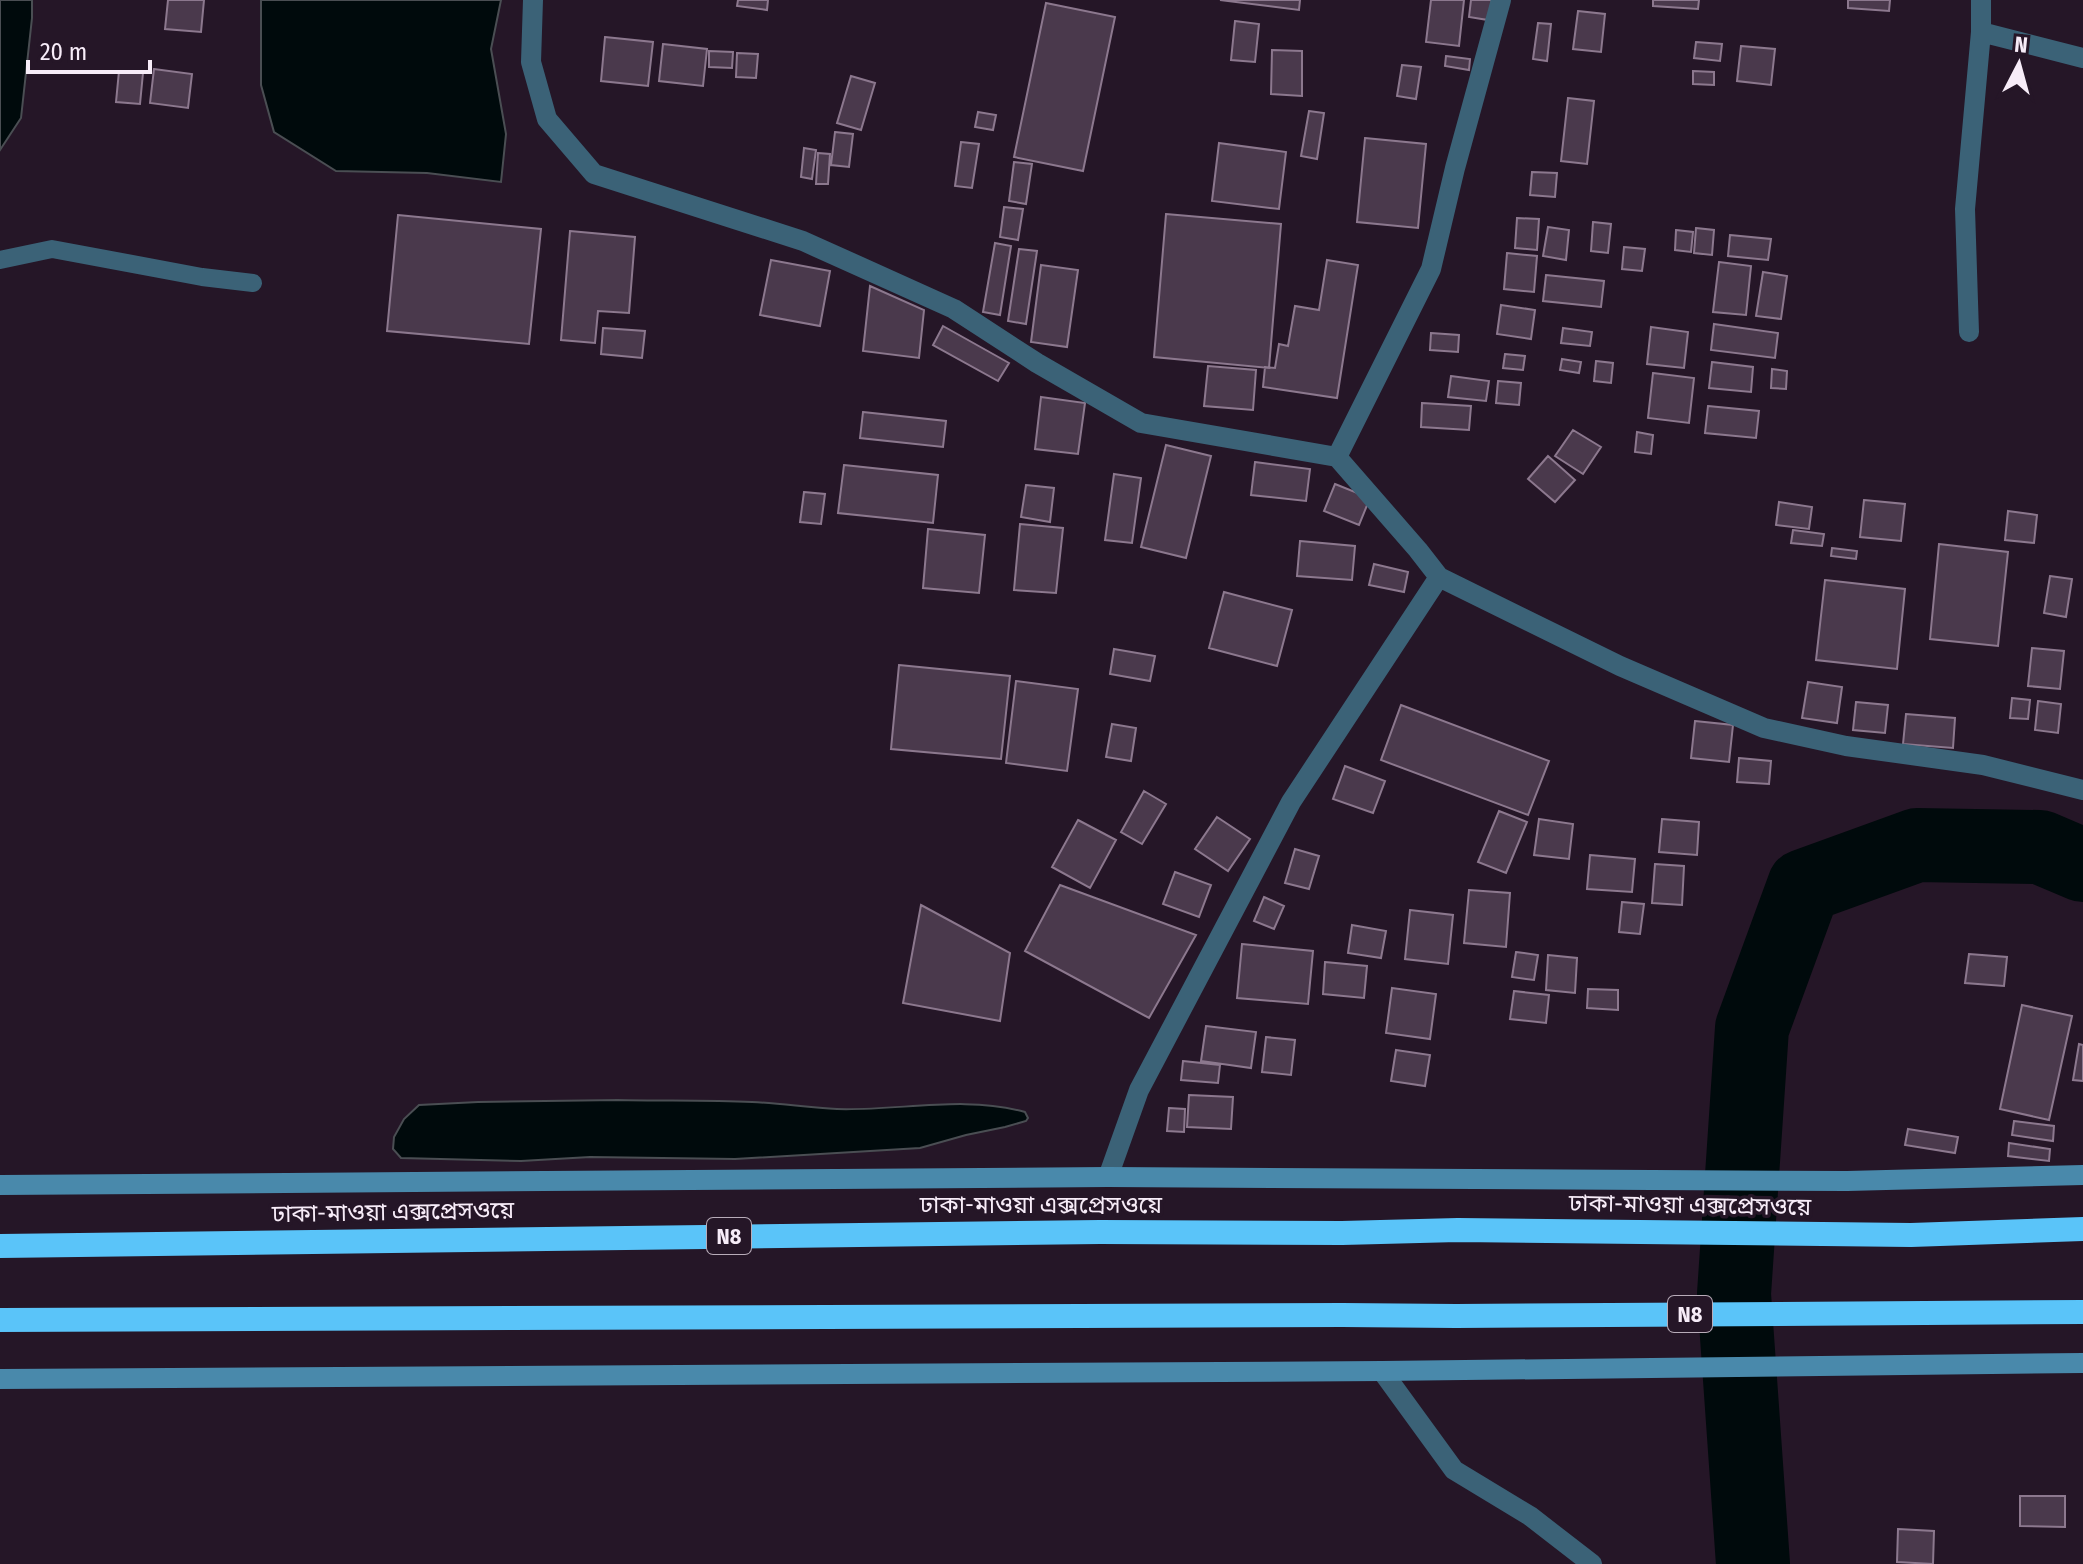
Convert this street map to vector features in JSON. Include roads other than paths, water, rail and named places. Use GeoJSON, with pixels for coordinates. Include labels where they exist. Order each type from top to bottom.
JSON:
{"type":"FeatureCollection","features":[{"type":"Feature","properties":{"kind":"highway","name":"ঢাকা-মাওয়া এক্সপ্রেসওয়ে"},"geometry":{"type":"LineString","coordinates":[[0,1246],[1100,1232],[1458,1230],[1911,1235],[2083,1229]]}},
{"type":"Feature","properties":{"kind":"highway","name":"N8"},"geometry":{"type":"LineString","coordinates":[[0,1320],[2083,1312]]}},
{"type":"Feature","properties":{"kind":"street"},"geometry":{"type":"LineString","coordinates":[[533,0],[531,62],[547,119],[594,174],[803,241],[954,309],[1037,363],[1141,423],[1337,457],[1439,577],[1620,666],[1764,728],[1846,746],[1983,765],[2083,790]]}},
{"type":"Feature","properties":{"kind":"street"},"geometry":{"type":"LineString","coordinates":[[1337,457],[1431,269],[1501,0]]}},
{"type":"Feature","properties":{"kind":"street"},"geometry":{"type":"LineString","coordinates":[[1969,332],[1965,209],[1981,32],[1981,0]]}},
{"type":"Feature","properties":{"kind":"street"},"geometry":{"type":"LineString","coordinates":[[1981,32],[2083,58]]}},
{"type":"Feature","properties":{"kind":"street"},"geometry":{"type":"LineString","coordinates":[[1108,1177],[1139,1090],[1291,802],[1439,577]]}},
{"type":"Feature","properties":{"kind":"street"},"geometry":{"type":"LineString","coordinates":[[0,1185],[1108,1177],[1847,1181],[2083,1175]]}},
{"type":"Feature","properties":{"kind":"street"},"geometry":{"type":"LineString","coordinates":[[0,1379],[1382,1371],[2083,1363]]}},
{"type":"Feature","properties":{"kind":"street"},"geometry":{"type":"LineString","coordinates":[[1382,1371],[1454,1470],[1530,1516],[1592,1564]]}},
{"type":"Feature","properties":{"kind":"lane"},"geometry":{"type":"LineString","coordinates":[[0,260],[52,249],[202,277],[253,283]]}},
{"type":"Feature","properties":{"kind":"waterway"},"geometry":{"type":"LineString","coordinates":[[1753,1564],[1734,1294],[1752,1028],[1804,886],[1917,845],[2040,847],[2083,865]]}}]}
